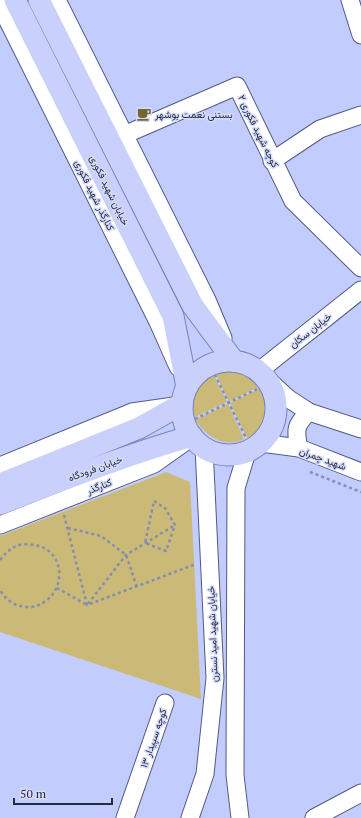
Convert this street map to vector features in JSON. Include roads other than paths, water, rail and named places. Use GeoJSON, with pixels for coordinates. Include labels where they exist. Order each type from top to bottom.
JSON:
{"type":"FeatureCollection","features":[{"type":"Feature","properties":{"kind":"main road","name":"خیابان شهید فکوری"},"geometry":{"type":"LineString","coordinates":[[16,0],[173,316],[192,419]]}},
{"type":"Feature","properties":{"kind":"main road"},"geometry":{"type":"LineString","coordinates":[[39,0],[193,306],[233,360]]}},
{"type":"Feature","properties":{"kind":"main road"},"geometry":{"type":"LineString","coordinates":[[233,360],[247,363],[263,379],[275,396],[277,413],[272,429],[251,444],[228,455],[217,453],[192,419],[194,376],[205,366],[218,361],[233,360]]}},
{"type":"Feature","properties":{"kind":"main road","name":"خیابان فرودگاه"},"geometry":{"type":"LineString","coordinates":[[0,484],[139,428],[192,419]]}},
{"type":"Feature","properties":{"kind":"main road","name":"خیابان فرودگاه"},"geometry":{"type":"LineString","coordinates":[[0,504],[141,451],[192,419]]}},
{"type":"Feature","properties":{"kind":"street"},"geometry":{"type":"LineString","coordinates":[[57,0],[207,300],[233,360]]}},
{"type":"Feature","properties":{"kind":"street"},"geometry":{"type":"LineString","coordinates":[[350,0],[361,35]]}},
{"type":"Feature","properties":{"kind":"street","name":"کنارگذر شهید فکوری"},"geometry":{"type":"LineString","coordinates":[[0,5],[158,322],[192,419]]}},
{"type":"Feature","properties":{"kind":"street","name":"کوچه شهید فکوری ۲"},"geometry":{"type":"LineString","coordinates":[[124,135],[237,86],[272,161],[293,200],[361,268]]}},
{"type":"Feature","properties":{"kind":"street"},"geometry":{"type":"LineString","coordinates":[[272,161],[320,129],[361,115]]}},
{"type":"Feature","properties":{"kind":"street","name":"خیابان سکان"},"geometry":{"type":"LineString","coordinates":[[263,379],[361,290]]}},
{"type":"Feature","properties":{"kind":"street"},"geometry":{"type":"LineString","coordinates":[[263,379],[309,412],[361,429]]}},
{"type":"Feature","properties":{"kind":"street"},"geometry":{"type":"LineString","coordinates":[[0,466],[132,412],[192,419]]}},
{"type":"Feature","properties":{"kind":"street"},"geometry":{"type":"LineString","coordinates":[[299,448],[296,433],[300,420],[309,412]]}},
{"type":"Feature","properties":{"kind":"street","name":"کنارگذر"},"geometry":{"type":"LineString","coordinates":[[0,525],[154,464],[192,419]]}},
{"type":"Feature","properties":{"kind":"street","name":"خیابان شهید امید نسترن"},"geometry":{"type":"LineString","coordinates":[[190,818],[205,774],[215,678],[209,562],[192,419]]}},
{"type":"Feature","properties":{"kind":"street"},"geometry":{"type":"LineString","coordinates":[[243,817],[235,775],[236,488],[251,444]]}},
{"type":"Feature","properties":{"kind":"street","name":"شهید چمران"},"geometry":{"type":"LineString","coordinates":[[251,444],[299,448],[361,472]]}},
{"type":"Feature","properties":{"kind":"street"},"geometry":{"type":"LineString","coordinates":[[215,678],[236,678]]}},
{"type":"Feature","properties":{"kind":"street","name":"کوچه سپیدار ۱۳"},"geometry":{"type":"LineString","coordinates":[[125,818],[165,703]]}},
{"type":"Feature","properties":{"kind":"street"},"geometry":{"type":"LineString","coordinates":[[314,818],[361,793]]}},
{"type":"Feature","properties":{"kind":"place","name":"بستنی نعمت بوشهر"},"geometry":{"type":"Point","coordinates":[144,114]}}]}
